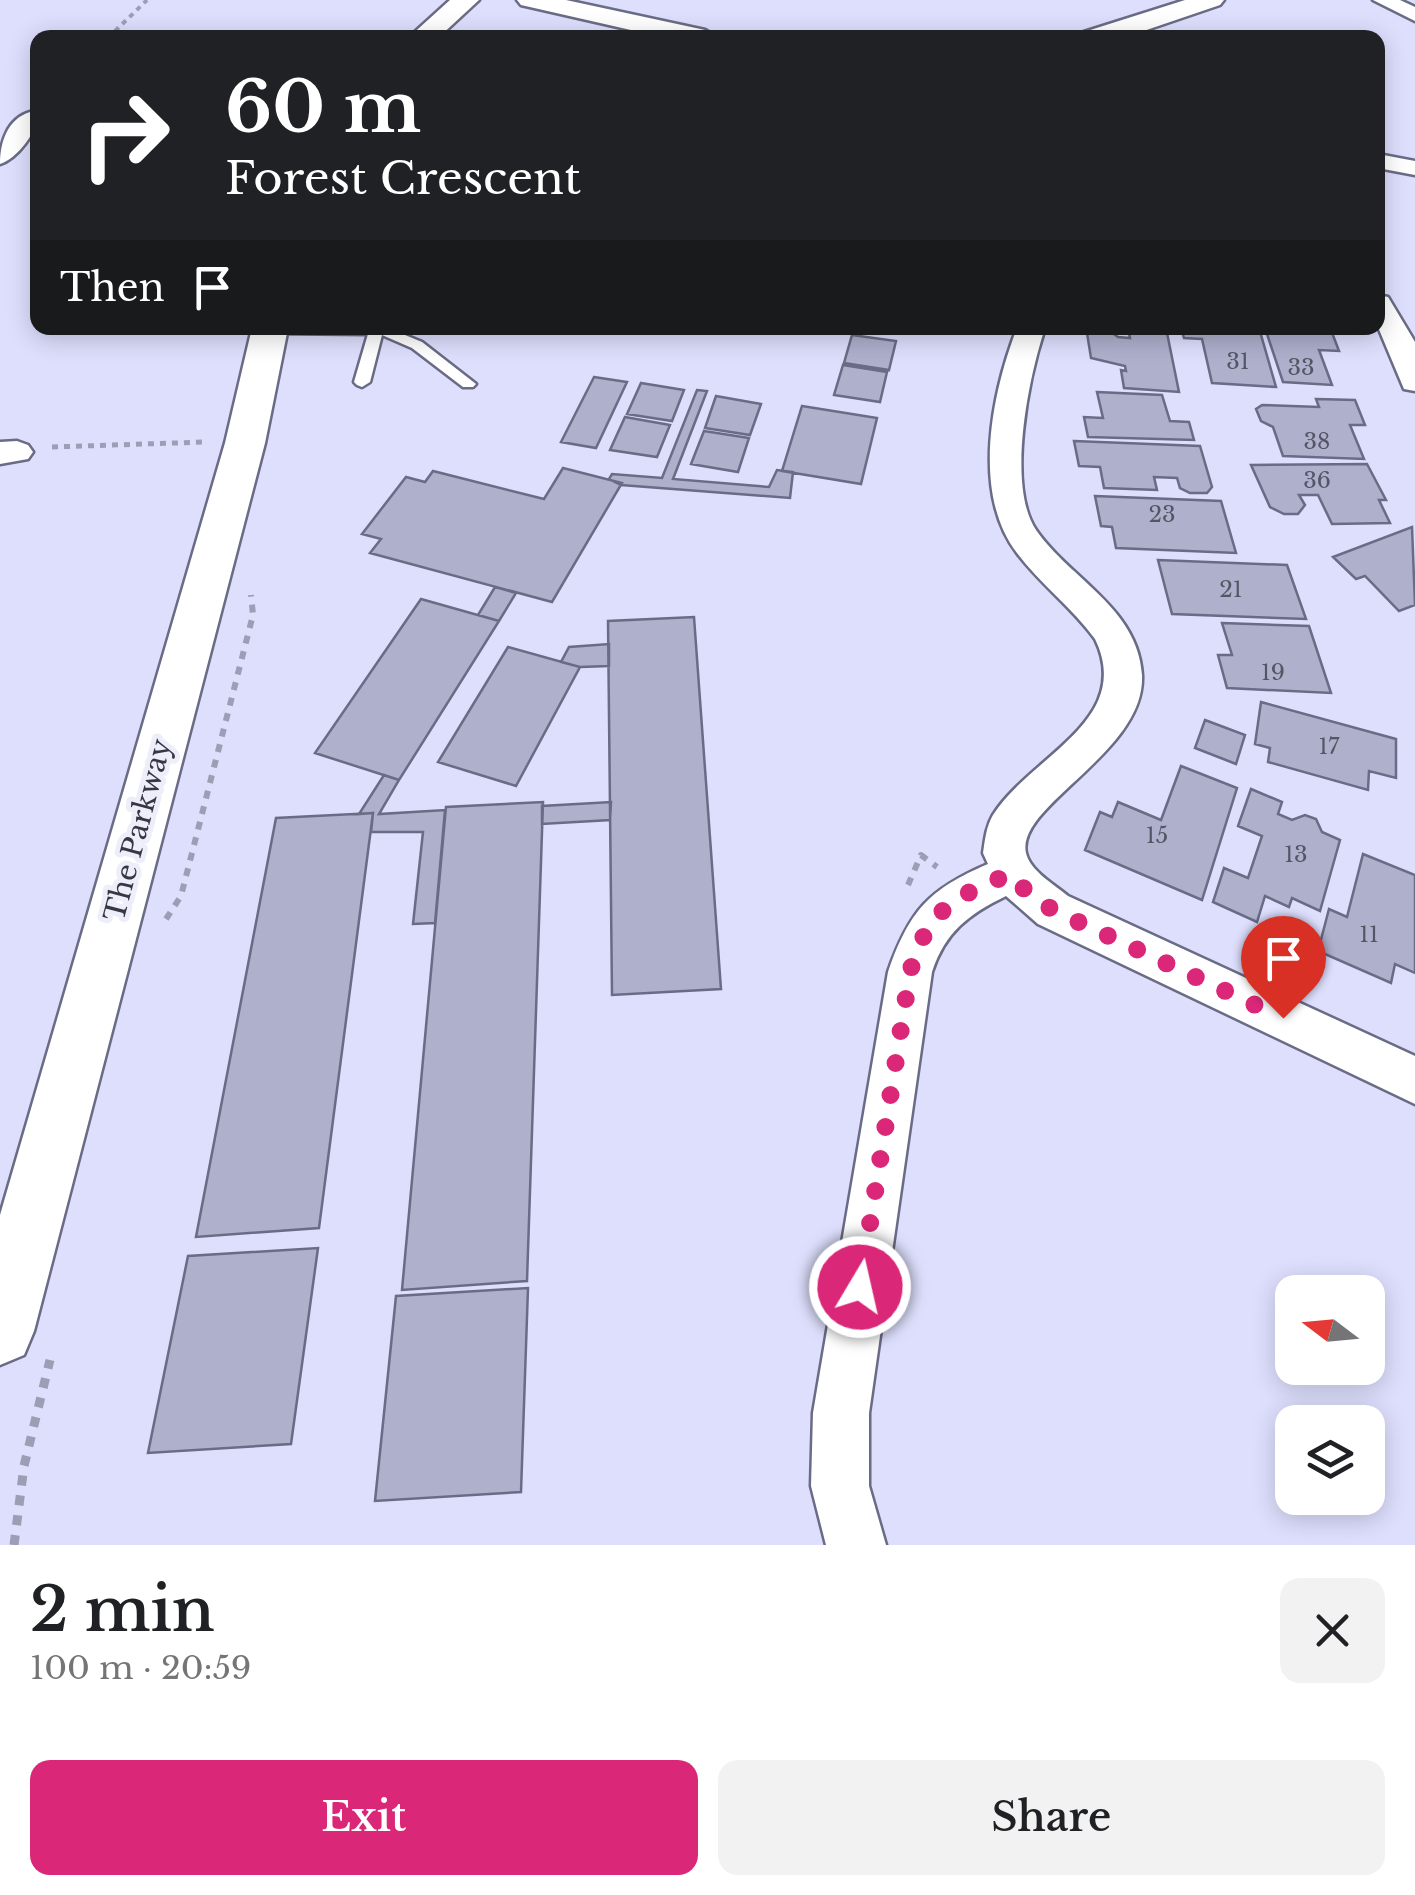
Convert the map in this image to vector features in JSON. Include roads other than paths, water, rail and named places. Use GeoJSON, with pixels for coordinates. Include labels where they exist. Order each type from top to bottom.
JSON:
{"type":"FeatureCollection","features":[{"type":"Feature","properties":{"kind":"street"},"geometry":{"type":"LineString","coordinates":[[430,30],[466,0]]}},
{"type":"Feature","properties":{"kind":"street"},"geometry":{"type":"LineString","coordinates":[[530,0],[668,30]]}},
{"type":"Feature","properties":{"kind":"street"},"geometry":{"type":"LineString","coordinates":[[1119,30],[1211,0]]}},
{"type":"Feature","properties":{"kind":"street"},"geometry":{"type":"LineString","coordinates":[[1384,0],[1415,16]]}},
{"type":"Feature","properties":{"kind":"street"},"geometry":{"type":"LineString","coordinates":[[0,120],[30,116]]}},
{"type":"Feature","properties":{"kind":"street"},"geometry":{"type":"LineString","coordinates":[[0,157],[30,120]]}},
{"type":"Feature","properties":{"kind":"street"},"geometry":{"type":"LineString","coordinates":[[1385,163],[1415,168]]}},
{"type":"Feature","properties":{"kind":"street"},"geometry":{"type":"LineString","coordinates":[[1385,314],[1415,382]]}},
{"type":"Feature","properties":{"kind":"street","name":"The Parkway"},"geometry":{"type":"LineString","coordinates":[[0,1331],[245,444],[268,335]]}},
{"type":"Feature","properties":{"kind":"street"},"geometry":{"type":"LineString","coordinates":[[1029,335],[1006,465],[1007,494],[1015,523],[1033,549],[1114,636],[1124,663],[1116,711],[1064,769],[1021,805],[1008,826],[1003,850],[1010,874],[1029,894],[1053,910],[1415,1080]]}},
{"type":"Feature","properties":{"kind":"street"},"geometry":{"type":"LineString","coordinates":[[856,1545],[840,1486],[841,1414],[910,972],[920,936],[938,911],[967,892],[1010,874]]}},
{"type":"Feature","properties":{"kind":"lane"},"geometry":{"type":"LineString","coordinates":[[362,382],[374,335]]}},
{"type":"Feature","properties":{"kind":"lane"},"geometry":{"type":"LineString","coordinates":[[397,335],[407,338],[468,384]]}}]}
